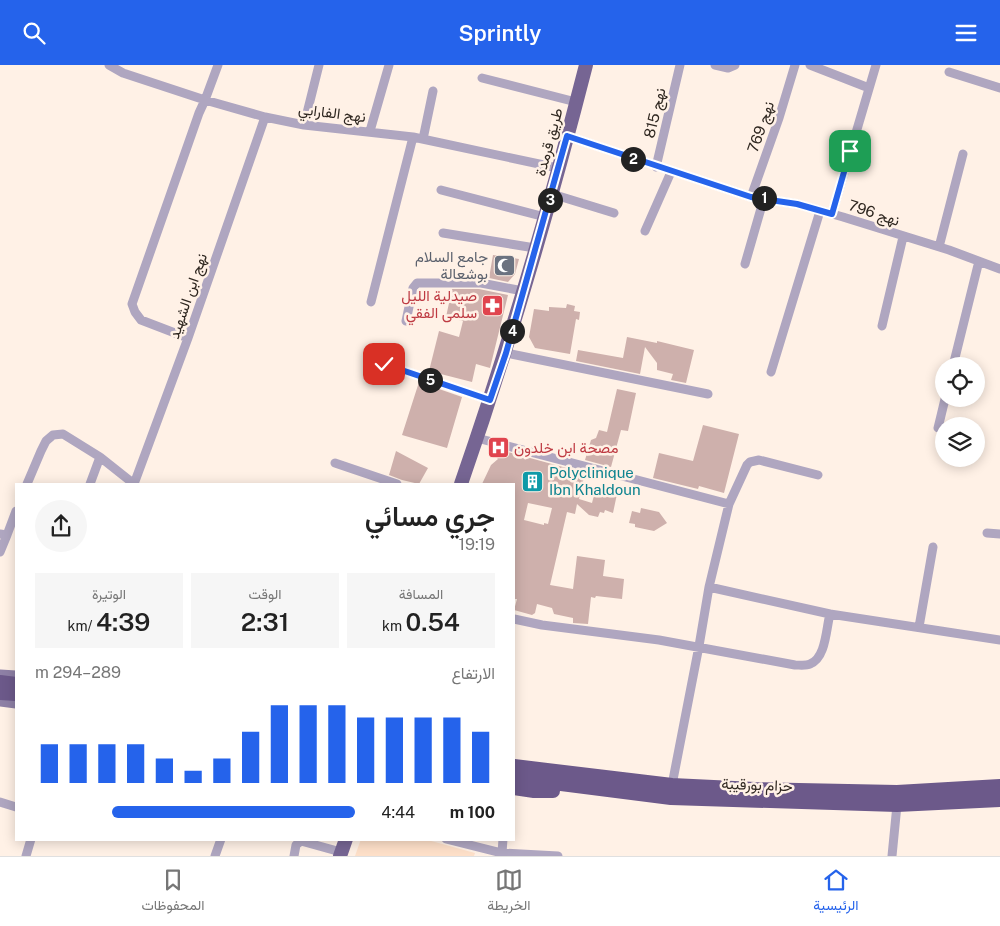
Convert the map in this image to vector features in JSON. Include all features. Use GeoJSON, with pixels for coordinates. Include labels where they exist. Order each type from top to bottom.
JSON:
{"type":"FeatureCollection","features":[{"type":"Feature","properties":{"kind":"highway"},"geometry":{"type":"LineString","coordinates":[[0,682],[15,683]]}},
{"type":"Feature","properties":{"kind":"highway"},"geometry":{"type":"LineString","coordinates":[[0,693],[15,694]]}},
{"type":"Feature","properties":{"kind":"highway"},"geometry":{"type":"LineString","coordinates":[[515,757],[536,760],[620,786]]}},
{"type":"Feature","properties":{"kind":"highway","name":"حزام بورقيبة"},"geometry":{"type":"LineString","coordinates":[[515,767],[535,775],[620,786],[671,798],[897,805],[1000,800]]}},
{"type":"Feature","properties":{"kind":"highway","name":"حزام بورقيبة"},"geometry":{"type":"LineString","coordinates":[[515,778],[535,775]]}},
{"type":"Feature","properties":{"kind":"highway","name":"حزام بورقيبة"},"geometry":{"type":"LineString","coordinates":[[620,786],[672,785],[897,792],[1000,786]]}},
{"type":"Feature","properties":{"kind":"highway"},"geometry":{"type":"LineString","coordinates":[[515,788],[534,791],[620,786]]}},
{"type":"Feature","properties":{"kind":"main road","name":"طريق قرمدة"},"geometry":{"type":"LineString","coordinates":[[461,483],[506,353],[586,65]]}},
{"type":"Feature","properties":{"kind":"main road"},"geometry":{"type":"LineString","coordinates":[[0,675],[15,676]]}},
{"type":"Feature","properties":{"kind":"main road"},"geometry":{"type":"LineString","coordinates":[[0,701],[15,703]]}},
{"type":"Feature","properties":{"kind":"street","name":"نهج الفارابي"},"geometry":{"type":"LineString","coordinates":[[109,65],[123,73],[205,101],[265,117],[304,125],[413,137],[558,168]]}},
{"type":"Feature","properties":{"kind":"street"},"geometry":{"type":"LineString","coordinates":[[188,338],[140,320],[132,303],[199,113],[218,65]]}},
{"type":"Feature","properties":{"kind":"street"},"geometry":{"type":"LineString","coordinates":[[304,125],[319,65]]}},
{"type":"Feature","properties":{"kind":"street"},"geometry":{"type":"LineString","coordinates":[[370,131],[389,65]]}},
{"type":"Feature","properties":{"kind":"street","name":"نهج 815"},"geometry":{"type":"LineString","coordinates":[[656,167],[680,65]]}},
{"type":"Feature","properties":{"kind":"street"},"geometry":{"type":"LineString","coordinates":[[715,65],[728,68],[735,65]]}},
{"type":"Feature","properties":{"kind":"street","name":"نهج 769"},"geometry":{"type":"LineString","coordinates":[[751,197],[795,65]]}},
{"type":"Feature","properties":{"kind":"street"},"geometry":{"type":"LineString","coordinates":[[810,65],[868,88]]}},
{"type":"Feature","properties":{"kind":"street"},"geometry":{"type":"LineString","coordinates":[[832,214],[876,65]]}},
{"type":"Feature","properties":{"kind":"street"},"geometry":{"type":"LineString","coordinates":[[949,72],[1000,87]]}},
{"type":"Feature","properties":{"kind":"street"},"geometry":{"type":"LineString","coordinates":[[482,79],[576,102]]}},
{"type":"Feature","properties":{"kind":"street"},"geometry":{"type":"LineString","coordinates":[[423,139],[433,91]]}},
{"type":"Feature","properties":{"kind":"street","name":"نهج ابن الشهيد"},"geometry":{"type":"LineString","coordinates":[[134,483],[188,338],[265,117]]}},
{"type":"Feature","properties":{"kind":"street","name":"نهج 796"},"geometry":{"type":"LineString","coordinates":[[567,136],[751,197],[797,204],[832,214],[940,247],[1000,269]]}},
{"type":"Feature","properties":{"kind":"street"},"geometry":{"type":"LineString","coordinates":[[371,302],[413,137]]}},
{"type":"Feature","properties":{"kind":"street"},"geometry":{"type":"LineString","coordinates":[[940,247],[963,154]]}},
{"type":"Feature","properties":{"kind":"street"},"geometry":{"type":"LineString","coordinates":[[645,231],[671,172]]}},
{"type":"Feature","properties":{"kind":"street"},"geometry":{"type":"LineString","coordinates":[[441,190],[545,217]]}},
{"type":"Feature","properties":{"kind":"street"},"geometry":{"type":"LineString","coordinates":[[552,193],[614,213]]}},
{"type":"Feature","properties":{"kind":"street"},"geometry":{"type":"LineString","coordinates":[[745,264],[764,198]]}},
{"type":"Feature","properties":{"kind":"street"},"geometry":{"type":"LineString","coordinates":[[771,372],[820,211]]}},
{"type":"Feature","properties":{"kind":"street"},"geometry":{"type":"LineString","coordinates":[[443,233],[535,248]]}},
{"type":"Feature","properties":{"kind":"street"},"geometry":{"type":"LineString","coordinates":[[882,325],[903,237]]}},
{"type":"Feature","properties":{"kind":"street"},"geometry":{"type":"LineString","coordinates":[[955,357],[979,261]]}},
{"type":"Feature","properties":{"kind":"street"},"geometry":{"type":"LineString","coordinates":[[406,321],[413,288],[417,283],[480,283],[523,291]]}},
{"type":"Feature","properties":{"kind":"street"},"geometry":{"type":"LineString","coordinates":[[506,353],[708,394]]}},
{"type":"Feature","properties":{"kind":"street"},"geometry":{"type":"LineString","coordinates":[[384,364],[490,400]]}},
{"type":"Feature","properties":{"kind":"street"},"geometry":{"type":"LineString","coordinates":[[27,483],[46,441],[53,435],[63,434],[100,457],[133,483]]}},
{"type":"Feature","properties":{"kind":"street"},"geometry":{"type":"LineString","coordinates":[[477,438],[729,504]]}},
{"type":"Feature","properties":{"kind":"street"},"geometry":{"type":"LineString","coordinates":[[90,483],[100,457]]}},
{"type":"Feature","properties":{"kind":"street"},"geometry":{"type":"LineString","coordinates":[[672,785],[700,646],[709,587],[729,504],[744,470],[750,462],[758,460],[818,475]]}},
{"type":"Feature","properties":{"kind":"street"},"geometry":{"type":"LineString","coordinates":[[335,463],[393,483]]}},
{"type":"Feature","properties":{"kind":"street"},"geometry":{"type":"LineString","coordinates":[[0,551],[3,534],[15,513]]}},
{"type":"Feature","properties":{"kind":"street"},"geometry":{"type":"LineString","coordinates":[[987,533],[1000,534]]}},
{"type":"Feature","properties":{"kind":"street"},"geometry":{"type":"LineString","coordinates":[[919,627],[933,547]]}},
{"type":"Feature","properties":{"kind":"street"},"geometry":{"type":"LineString","coordinates":[[709,587],[830,614],[1000,640]]}},
{"type":"Feature","properties":{"kind":"street"},"geometry":{"type":"LineString","coordinates":[[515,619],[542,625],[700,646],[795,665],[808,665],[818,660],[822,652],[830,614]]}},
{"type":"Feature","properties":{"kind":"street"},"geometry":{"type":"LineString","coordinates":[[0,802],[15,807]]}},
{"type":"Feature","properties":{"kind":"street"},"geometry":{"type":"LineString","coordinates":[[892,856],[897,805]]}},
{"type":"Feature","properties":{"kind":"street"},"geometry":{"type":"LineString","coordinates":[[26,856],[30,841]]}},
{"type":"Feature","properties":{"kind":"street"},"geometry":{"type":"LineString","coordinates":[[215,856],[220,841]]}},
{"type":"Feature","properties":{"kind":"street"},"geometry":{"type":"LineString","coordinates":[[294,856],[296,845],[301,841],[342,849]]}},
{"type":"Feature","properties":{"kind":"street"},"geometry":{"type":"LineString","coordinates":[[454,841],[502,853],[558,856]]}},
{"type":"Feature","properties":{"kind":"street"},"geometry":{"type":"LineString","coordinates":[[502,853],[503,841]]}},
{"type":"Feature","properties":{"kind":"shaded area"},"geometry":{"type":"Polygon","coordinates":[[[360,841],[431,841],[475,853],[474,856],[355,856],[360,841]]]}},
{"type":"Feature","properties":{"kind":"building","name":"جامع السلام بوشعالة"},"geometry":{"type":"Polygon","coordinates":[[[493,255],[519,259],[515,274],[508,282],[489,278],[493,255]]]}},
{"type":"Feature","properties":{"kind":"building"},"geometry":{"type":"Polygon","coordinates":[[[452,289],[479,289],[508,295],[490,368],[476,364],[472,382],[429,371],[439,331],[459,337],[463,321],[446,317],[452,289]]]}},
{"type":"Feature","properties":{"kind":"building"},"geometry":{"type":"Polygon","coordinates":[[[567,304],[575,306],[574,311],[580,312],[579,320],[576,319],[570,354],[535,348],[529,337],[534,309],[549,311],[549,307],[566,308],[567,304]]]}},
{"type":"Feature","properties":{"kind":"building"},"geometry":{"type":"Polygon","coordinates":[[[627,337],[657,343],[657,341],[694,350],[686,383],[671,380],[673,374],[657,370],[657,363],[645,347],[640,374],[576,361],[578,350],[623,358],[627,337]]]}},
{"type":"Feature","properties":{"kind":"building"},"geometry":{"type":"Polygon","coordinates":[[[419,382],[462,397],[447,448],[402,435],[419,382]]]}},
{"type":"Feature","properties":{"kind":"building"},"geometry":{"type":"Polygon","coordinates":[[[617,389],[636,393],[628,431],[621,430],[611,467],[585,460],[591,440],[596,438],[599,430],[607,432],[617,389]]]}},
{"type":"Feature","properties":{"kind":"building"},"geometry":{"type":"Polygon","coordinates":[[[703,425],[739,434],[724,493],[699,486],[698,489],[653,478],[659,453],[693,461],[703,425]]]}},
{"type":"Feature","properties":{"kind":"building"},"geometry":{"type":"Polygon","coordinates":[[[396,451],[428,468],[420,483],[402,480],[389,475],[396,451]]]}},
{"type":"Feature","properties":{"kind":"building"},"geometry":{"type":"Polygon","coordinates":[[[504,451],[585,473],[579,499],[592,503],[595,491],[598,492],[599,489],[617,494],[613,513],[605,510],[604,513],[600,512],[598,517],[589,515],[577,504],[575,514],[567,512],[550,585],[573,589],[577,556],[605,560],[603,576],[624,579],[622,599],[591,597],[588,624],[573,623],[573,618],[554,614],[552,608],[537,604],[535,613],[532,615],[515,610],[517,599],[515,599],[515,483],[482,483],[491,465],[498,459],[496,457],[504,451]],[[528,503],[524,520],[544,525],[544,523],[548,524],[552,508],[528,503]]]}},
{"type":"Feature","properties":{"kind":"building"},"geometry":{"type":"Polygon","coordinates":[[[641,508],[659,512],[667,523],[654,531],[635,527],[635,524],[629,523],[632,511],[640,513],[641,508]]]}},
{"type":"Feature","properties":{"kind":"place","name":"جامع السلام بوشعالة"},"geometry":{"type":"Point","coordinates":[504,266]}},
{"type":"Feature","properties":{"kind":"place","name":"صيدلية الليل سلمى الفقي"},"geometry":{"type":"Point","coordinates":[493,305]}},
{"type":"Feature","properties":{"kind":"place","name":"مصحة ابن خلدون"},"geometry":{"type":"Point","coordinates":[498,448]}},
{"type":"Feature","properties":{"kind":"place","name":"Polyclinique Ibn Khaldoun"},"geometry":{"type":"Point","coordinates":[533,482]}},
{"type":"Feature","properties":{"kind":"route"},"geometry":{"type":"LineString","coordinates":[[384,364],[490,400],[506,353],[567,136],[751,197],[797,204],[832,214],[850,151]]}}]}
